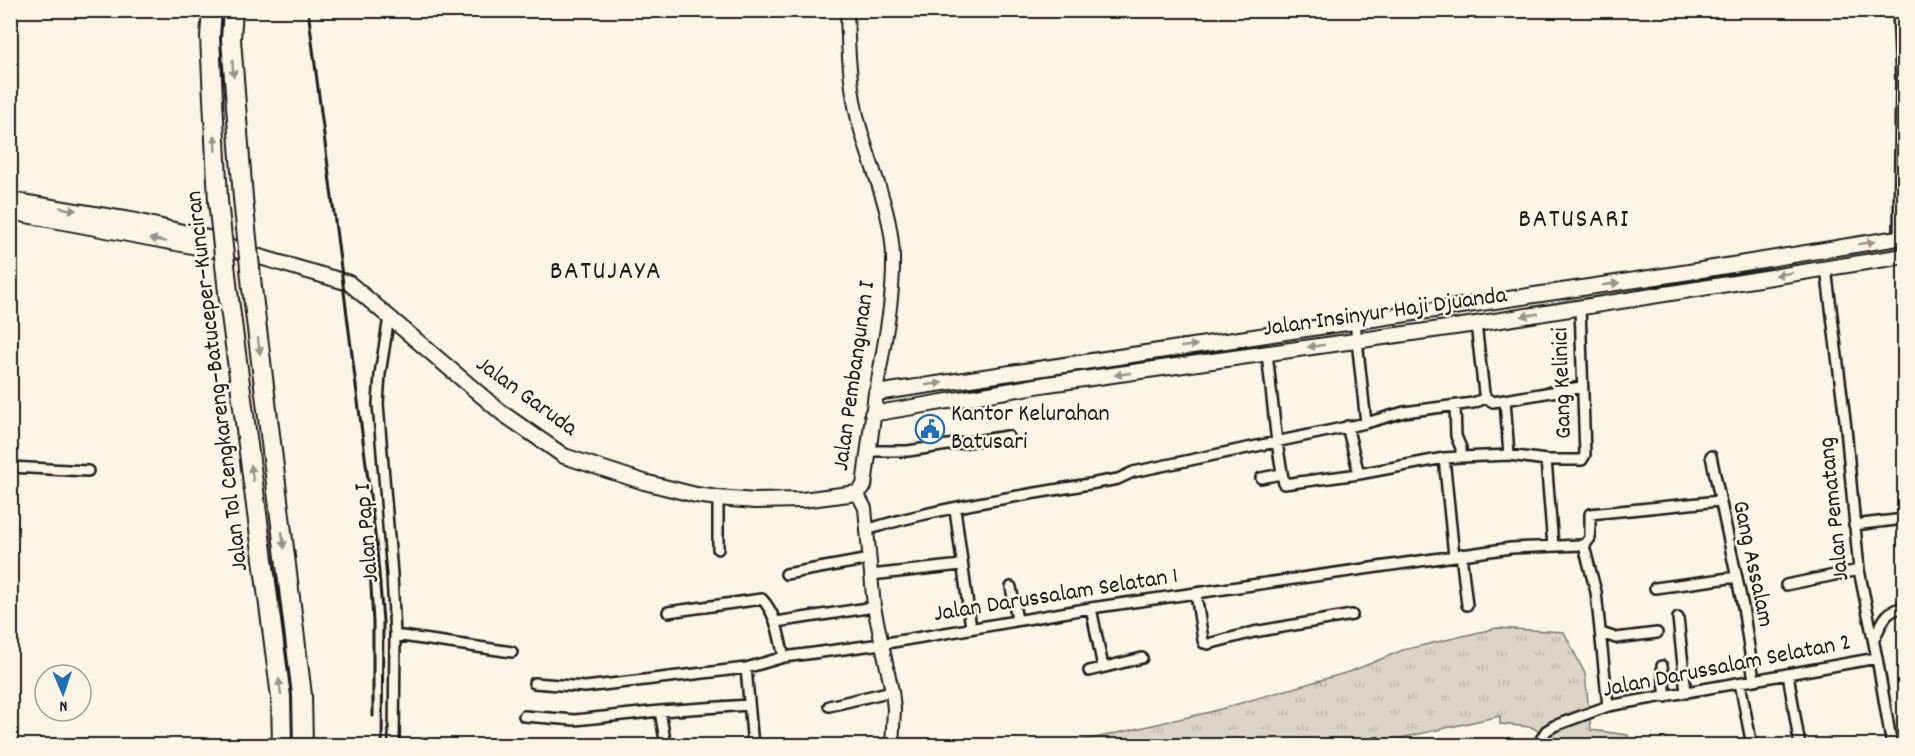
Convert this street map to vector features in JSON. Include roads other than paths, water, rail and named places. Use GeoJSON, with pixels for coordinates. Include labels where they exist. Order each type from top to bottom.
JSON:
{"type":"FeatureCollection","features":[{"type":"Feature","properties":{"kind":"highway","name":"Jalan Tol Cengkareng–Batuceper–Kunciran"},"geometry":{"type":"LineString","coordinates":[[212,10],[210,37],[218,201],[281,697],[282,746]]}},
{"type":"Feature","properties":{"kind":"highway","name":"Jalan Tol Cengkareng–Batuceper–Kunciran"},"geometry":{"type":"LineString","coordinates":[[233,10],[231,39],[243,198],[302,695],[303,746]]}},
{"type":"Feature","properties":{"kind":"main road","name":"Jalan Garuda"},"geometry":{"type":"LineString","coordinates":[[16,207],[135,228],[219,251],[236,249],[349,283],[502,413],[564,456],[644,482],[718,498],[755,501],[802,500],[856,493]]}},
{"type":"Feature","properties":{"kind":"main road","name":"Jalan Insinyur Haji Djuanda"},"geometry":{"type":"LineString","coordinates":[[876,393],[1676,274],[1902,237]]}},
{"type":"Feature","properties":{"kind":"main road","name":"Jalan Insinyur Haji Djuanda"},"geometry":{"type":"LineString","coordinates":[[872,414],[1048,384],[1476,324],[1905,256]]}},
{"type":"Feature","properties":{"kind":"main road"},"geometry":{"type":"LineString","coordinates":[[1676,274],[1675,281],[1678,291]]}},
{"type":"Feature","properties":{"kind":"main road","name":"Jalan Pembangunan I"},"geometry":{"type":"LineString","coordinates":[[856,493],[864,486],[876,393]]}},
{"type":"Feature","properties":{"kind":"street","name":"Jalan Pembangunan I"},"geometry":{"type":"LineString","coordinates":[[848,10],[849,64],[856,112],[888,222],[893,256],[889,306],[876,393]]}},
{"type":"Feature","properties":{"kind":"street"},"geometry":{"type":"LineString","coordinates":[[1898,10],[1903,80],[1902,237]]}},
{"type":"Feature","properties":{"kind":"street","name":"Jalan Pematang"},"geometry":{"type":"LineString","coordinates":[[1826,268],[1848,447],[1859,570],[1874,639],[1892,746]]}},
{"type":"Feature","properties":{"kind":"street","name":"Gang Kelinici"},"geometry":{"type":"LineString","coordinates":[[1546,460],[1580,461],[1584,457],[1580,308]]}},
{"type":"Feature","properties":{"kind":"street","name":"Jalan Pap I"},"geometry":{"type":"LineString","coordinates":[[389,317],[378,404],[395,635],[394,746]]}},
{"type":"Feature","properties":{"kind":"street"},"geometry":{"type":"LineString","coordinates":[[1355,322],[1366,423]]}},
{"type":"Feature","properties":{"kind":"street"},"geometry":{"type":"LineString","coordinates":[[1476,324],[1486,398],[1493,402],[1581,387]]}},
{"type":"Feature","properties":{"kind":"street"},"geometry":{"type":"LineString","coordinates":[[1267,353],[1282,482],[1286,485],[1444,458],[1509,455],[1546,460],[1553,546]]}},
{"type":"Feature","properties":{"kind":"street"},"geometry":{"type":"LineString","coordinates":[[867,530],[893,521],[1118,479],[1133,472],[1277,443],[1404,412],[1473,403],[1486,398]]}},
{"type":"Feature","properties":{"kind":"street"},"geometry":{"type":"LineString","coordinates":[[1505,400],[1509,455]]}},
{"type":"Feature","properties":{"kind":"street"},"geometry":{"type":"LineString","coordinates":[[1455,406],[1456,436],[1461,448],[1461,457]]}},
{"type":"Feature","properties":{"kind":"street"},"geometry":{"type":"LineString","coordinates":[[1347,426],[1359,474]]}},
{"type":"Feature","properties":{"kind":"street"},"geometry":{"type":"LineString","coordinates":[[868,451],[908,451],[1008,436]]}},
{"type":"Feature","properties":{"kind":"street","name":"Gang Assalam"},"geometry":{"type":"LineString","coordinates":[[1711,456],[1743,607],[1754,680]]}},
{"type":"Feature","properties":{"kind":"street"},"geometry":{"type":"LineString","coordinates":[[1444,458],[1467,605]]}},
{"type":"Feature","properties":{"kind":"street"},"geometry":{"type":"LineString","coordinates":[[10,467],[88,471]]}},
{"type":"Feature","properties":{"kind":"street"},"geometry":{"type":"LineString","coordinates":[[1261,478],[1281,474]]}},
{"type":"Feature","properties":{"kind":"street","name":"Jalan Pembangunan I"},"geometry":{"type":"LineString","coordinates":[[856,493],[865,507],[874,607],[892,691],[894,709],[892,746]]}},
{"type":"Feature","properties":{"kind":"street"},"geometry":{"type":"LineString","coordinates":[[718,498],[718,549]]}},
{"type":"Feature","properties":{"kind":"street"},"geometry":{"type":"LineString","coordinates":[[1608,706],[1596,592],[1584,546],[1590,538],[1590,514],[1719,501]]}},
{"type":"Feature","properties":{"kind":"street"},"geometry":{"type":"LineString","coordinates":[[955,509],[971,628]]}},
{"type":"Feature","properties":{"kind":"street"},"geometry":{"type":"LineString","coordinates":[[1854,525],[1905,519]]}},
{"type":"Feature","properties":{"kind":"street","name":"Jalan Darussalam Selatan 1"},"geometry":{"type":"LineString","coordinates":[[534,683],[585,687],[746,668],[784,657],[881,644],[1091,608],[1511,548],[1584,546]]}},
{"type":"Feature","properties":{"kind":"street"},"geometry":{"type":"LineString","coordinates":[[786,574],[870,559]]}},
{"type":"Feature","properties":{"kind":"street"},"geometry":{"type":"LineString","coordinates":[[871,575],[961,565]]}},
{"type":"Feature","properties":{"kind":"street"},"geometry":{"type":"LineString","coordinates":[[1786,585],[1859,570]]}},
{"type":"Feature","properties":{"kind":"street"},"geometry":{"type":"LineString","coordinates":[[1655,588],[1737,577]]}},
{"type":"Feature","properties":{"kind":"street"},"geometry":{"type":"LineString","coordinates":[[1011,587],[1017,620]]}},
{"type":"Feature","properties":{"kind":"street"},"geometry":{"type":"LineString","coordinates":[[1196,594],[1203,640],[1208,644],[1254,632],[1352,615]]}},
{"type":"Feature","properties":{"kind":"street"},"geometry":{"type":"LineString","coordinates":[[668,612],[762,599],[769,606],[776,622],[784,657]]}},
{"type":"Feature","properties":{"kind":"street"},"geometry":{"type":"LineString","coordinates":[[776,622],[874,607]]}},
{"type":"Feature","properties":{"kind":"street"},"geometry":{"type":"LineString","coordinates":[[1874,639],[1887,613],[1905,607]]}},
{"type":"Feature","properties":{"kind":"street"},"geometry":{"type":"LineString","coordinates":[[1091,608],[1103,667]]}},
{"type":"Feature","properties":{"kind":"street"},"geometry":{"type":"LineString","coordinates":[[1678,618],[1686,693]]}},
{"type":"Feature","properties":{"kind":"street"},"geometry":{"type":"LineString","coordinates":[[1600,633],[1616,638],[1657,633]]}},
{"type":"Feature","properties":{"kind":"street"},"geometry":{"type":"LineString","coordinates":[[395,635],[512,652]]}},
{"type":"Feature","properties":{"kind":"street"},"geometry":{"type":"LineString","coordinates":[[1089,671],[1143,658]]}},
{"type":"Feature","properties":{"kind":"street","name":"Jalan Darussalam Selatan 2"},"geometry":{"type":"LineString","coordinates":[[1537,746],[1546,731],[1554,726],[1608,706],[1877,658]]}},
{"type":"Feature","properties":{"kind":"street"},"geometry":{"type":"LineString","coordinates":[[1662,666],[1666,697]]}},
{"type":"Feature","properties":{"kind":"street"},"geometry":{"type":"LineString","coordinates":[[746,668],[753,746]]}},
{"type":"Feature","properties":{"kind":"street"},"geometry":{"type":"LineString","coordinates":[[1788,674],[1800,746]]}},
{"type":"Feature","properties":{"kind":"street"},"geometry":{"type":"LineString","coordinates":[[1740,683],[1752,746]]}},
{"type":"Feature","properties":{"kind":"street"},"geometry":{"type":"LineString","coordinates":[[829,706],[892,691]]}},
{"type":"Feature","properties":{"kind":"street"},"geometry":{"type":"LineString","coordinates":[[524,716],[575,720],[749,705]]}},
{"type":"Feature","properties":{"kind":"street"},"geometry":{"type":"LineString","coordinates":[[660,711],[666,746]]}},
{"type":"Feature","properties":{"kind":"railway"},"geometry":{"type":"LineString","coordinates":[[308,10],[377,550],[383,621],[382,746]]}},
{"type":"Feature","properties":{"kind":"railway"},"geometry":{"type":"LineString","coordinates":[[370,569],[373,622],[373,716]]}},
{"type":"Feature","properties":{"kind":"place","name":"Kantor Kelurahan Batusari"},"geometry":{"type":"Point","coordinates":[930,429]}},
{"type":"Feature","properties":{"kind":"district","name":"BATUSARI"},"geometry":{"type":"Point","coordinates":[1574,220]}},
{"type":"Feature","properties":{"kind":"district","name":"BATUJAYA"},"geometry":{"type":"Point","coordinates":[606,272]}}]}
